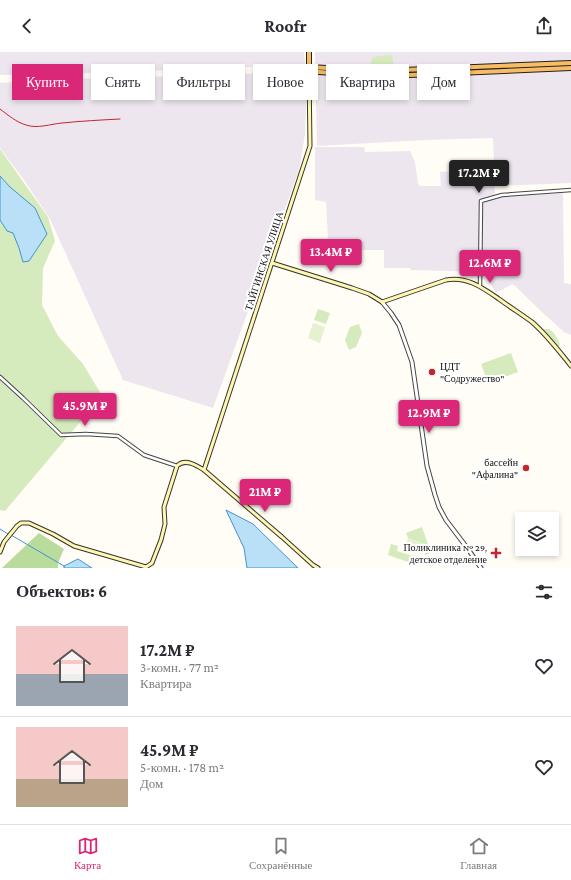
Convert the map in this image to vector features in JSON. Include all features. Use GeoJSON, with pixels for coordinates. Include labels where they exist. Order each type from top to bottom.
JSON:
{"type":"FeatureCollection","features":[{"type":"Feature","properties":{"kind":"highway","name":"ТАЙГИНСКАЯ УЛИЦА"},"geometry":{"type":"LineString","coordinates":[[309,52],[309,64]]}},
{"type":"Feature","properties":{"kind":"highway"},"geometry":{"type":"LineString","coordinates":[[409,70],[571,63]]}},
{"type":"Feature","properties":{"kind":"highway"},"geometry":{"type":"LineString","coordinates":[[409,75],[571,68]]}},
{"type":"Feature","properties":{"kind":"main road","name":"ТАЙГИНСКАЯ УЛИЦА"},"geometry":{"type":"LineString","coordinates":[[204,470],[310,146],[309,100]]}},
{"type":"Feature","properties":{"kind":"main road"},"geometry":{"type":"LineString","coordinates":[[272,263],[369,294],[382,302],[435,283],[452,279],[466,280],[480,285],[532,323],[571,366]]}},
{"type":"Feature","properties":{"kind":"main road"},"geometry":{"type":"LineString","coordinates":[[0,552],[4,542],[16,526],[29,523],[74,546],[146,567],[152,563],[161,540],[165,524],[164,506],[177,466],[186,462],[198,466],[204,470],[318,568]]}},
{"type":"Feature","properties":{"kind":"street"},"geometry":{"type":"LineString","coordinates":[[480,285],[481,201],[502,194],[571,190]]}},
{"type":"Feature","properties":{"kind":"street"},"geometry":{"type":"LineString","coordinates":[[382,302],[399,325],[412,362],[427,466],[439,507],[446,520],[481,568]]}},
{"type":"Feature","properties":{"kind":"street"},"geometry":{"type":"LineString","coordinates":[[0,377],[61,435],[86,434],[118,436],[144,455],[177,466]]}},
{"type":"Feature","properties":{"kind":"shaded area"},"geometry":{"type":"Polygon","coordinates":[[[0,52],[304,52],[305,64],[253,64],[253,67],[245,67],[245,64],[163,64],[163,70],[155,71],[155,64],[91,64],[91,73],[83,73],[83,64],[12,64],[12,75],[0,75],[0,52]]]}},
{"type":"Feature","properties":{"kind":"shaded area"},"geometry":{"type":"Polygon","coordinates":[[[315,52],[571,52],[571,183],[496,186],[494,163],[495,197],[563,193],[564,283],[571,284],[571,335],[564,332],[513,284],[496,293],[483,272],[384,268],[384,250],[343,250],[339,245],[332,243],[328,239],[326,202],[315,200],[315,147],[364,147],[365,152],[410,151],[415,162],[418,183],[420,186],[441,186],[440,172],[484,169],[484,161],[494,161],[493,138],[317,146],[316,100],[318,100],[318,64],[315,64],[315,52]]]}},
{"type":"Feature","properties":{"kind":"shaded area"},"geometry":{"type":"Polygon","coordinates":[[[253,73],[253,100],[306,100],[305,134],[299,170],[213,408],[123,380],[50,219],[0,148],[0,83],[12,82],[12,100],[83,100],[83,79],[91,78],[91,100],[155,100],[155,77],[163,76],[163,100],[245,100],[245,74],[253,73]]]}},
{"type":"Feature","properties":{"kind":"green space"},"geometry":{"type":"Polygon","coordinates":[[[392,56],[393,64],[371,64],[373,57],[392,56]]]}},
{"type":"Feature","properties":{"kind":"green space"},"geometry":{"type":"Polygon","coordinates":[[[0,149],[48,217],[55,241],[43,268],[42,305],[58,336],[83,364],[101,394],[97,402],[5,511],[0,510],[0,149]]]}},
{"type":"Feature","properties":{"kind":"green space"},"geometry":{"type":"Polygon","coordinates":[[[318,309],[330,313],[326,324],[314,320],[318,309]]]}},
{"type":"Feature","properties":{"kind":"green space"},"geometry":{"type":"Polygon","coordinates":[[[313,323],[325,327],[320,343],[308,338],[313,323]]]}},
{"type":"Feature","properties":{"kind":"green space"},"geometry":{"type":"Polygon","coordinates":[[[359,324],[362,333],[356,347],[349,350],[345,340],[350,327],[359,324]]]}},
{"type":"Feature","properties":{"kind":"green space"},"geometry":{"type":"Polygon","coordinates":[[[542,329],[549,329],[554,333],[560,344],[559,347],[542,329]]]}},
{"type":"Feature","properties":{"kind":"green space"},"geometry":{"type":"Polygon","coordinates":[[[511,353],[518,372],[488,383],[481,364],[511,353]]]}},
{"type":"Feature","properties":{"kind":"green space"},"geometry":{"type":"Polygon","coordinates":[[[422,527],[431,553],[425,555],[424,544],[408,538],[406,533],[422,527]]]}},
{"type":"Feature","properties":{"kind":"green space"},"geometry":{"type":"Polygon","coordinates":[[[39,533],[64,549],[58,563],[58,568],[2,568],[39,533]]]}},
{"type":"Feature","properties":{"kind":"green space"},"geometry":{"type":"Polygon","coordinates":[[[408,538],[425,544],[421,554],[404,548],[408,538]]]}},
{"type":"Feature","properties":{"kind":"green space"},"geometry":{"type":"Polygon","coordinates":[[[391,544],[398,546],[397,551],[413,556],[411,563],[388,555],[391,544]]]}},
{"type":"Feature","properties":{"kind":"water"},"geometry":{"type":"Polygon","coordinates":[[[0,176],[10,187],[35,208],[47,234],[29,261],[23,262],[13,233],[7,231],[0,220],[0,176]]]}},
{"type":"Feature","properties":{"kind":"water"},"geometry":{"type":"Polygon","coordinates":[[[226,510],[253,524],[298,568],[247,568],[244,548],[226,510]]]}},
{"type":"Feature","properties":{"kind":"water"},"geometry":{"type":"Polygon","coordinates":[[[78,559],[92,568],[64,568],[64,566],[78,559]]]}},
{"type":"Feature","properties":{"kind":"waterway"},"geometry":{"type":"LineString","coordinates":[[0,529],[8,534]]}},
{"type":"Feature","properties":{"kind":"waterway"},"geometry":{"type":"LineString","coordinates":[[11,535],[64,566]]}},
{"type":"Feature","properties":{"kind":"railway"},"geometry":{"type":"LineString","coordinates":[[0,109],[19,122],[35,127],[69,122],[120,119]]}},
{"type":"Feature","properties":{"kind":"place","name":"ЦДТ \"Содружество\""},"geometry":{"type":"Point","coordinates":[432,372]}},
{"type":"Feature","properties":{"kind":"place","name":"бассейн \"Афалина\""},"geometry":{"type":"Point","coordinates":[526,468]}},
{"type":"Feature","properties":{"kind":"place","name":"Поликлиника № 29, детское отделение"},"geometry":{"type":"Point","coordinates":[496,553]}}]}
